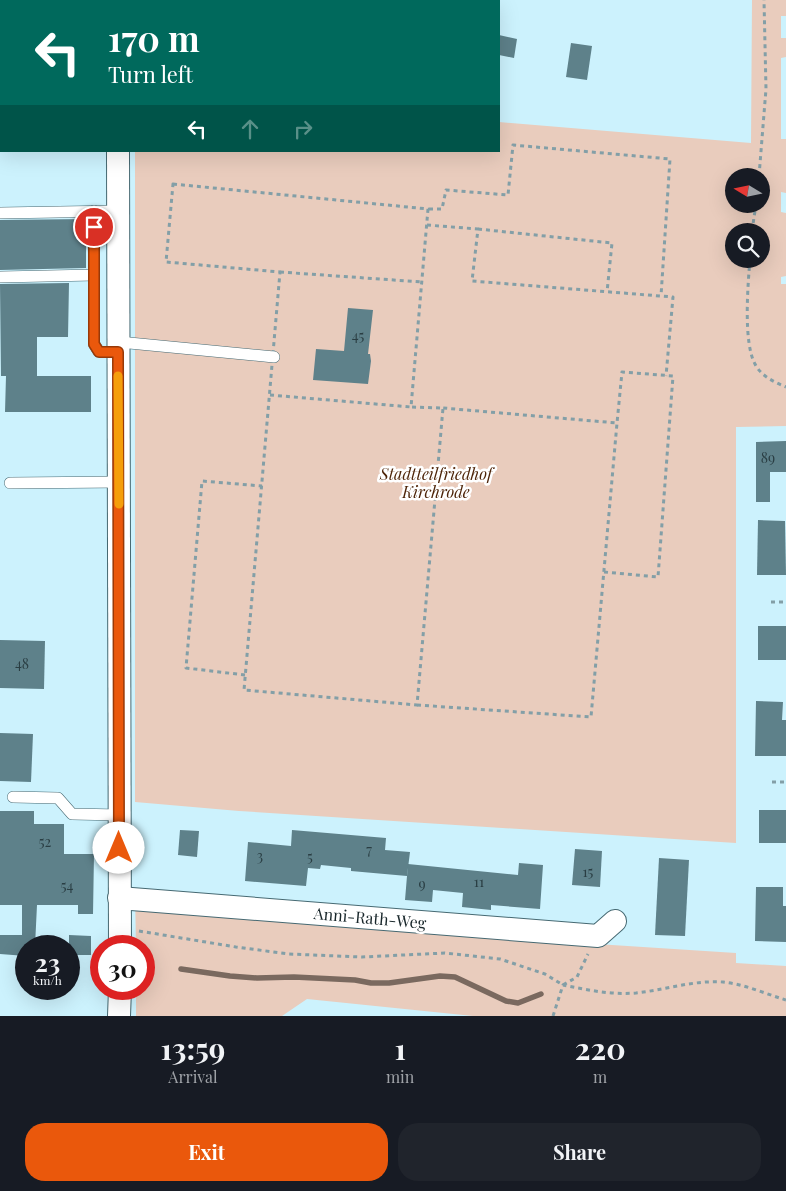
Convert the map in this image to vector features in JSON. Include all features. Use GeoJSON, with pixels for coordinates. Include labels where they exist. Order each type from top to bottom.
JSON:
{"type":"FeatureCollection","features":[{"type":"Feature","properties":{"kind":"street"},"geometry":{"type":"LineString","coordinates":[[118,152],[120,935]]}},
{"type":"Feature","properties":{"kind":"street","name":"Anni-Rath-Weg"},"geometry":{"type":"LineString","coordinates":[[119,898],[598,936]]}},
{"type":"Feature","properties":{"kind":"street"},"geometry":{"type":"LineString","coordinates":[[598,936],[615,921]]}},
{"type":"Feature","properties":{"kind":"street"},"geometry":{"type":"LineString","coordinates":[[119,1016],[120,1000]]}},
{"type":"Feature","properties":{"kind":"lane"},"geometry":{"type":"LineString","coordinates":[[94,211],[94,344],[99,352],[118,347],[274,357]]}},
{"type":"Feature","properties":{"kind":"lane"},"geometry":{"type":"LineString","coordinates":[[0,212],[118,211]]}},
{"type":"Feature","properties":{"kind":"lane"},"geometry":{"type":"LineString","coordinates":[[0,277],[94,275]]}},
{"type":"Feature","properties":{"kind":"lane"},"geometry":{"type":"LineString","coordinates":[[10,483],[118,482]]}},
{"type":"Feature","properties":{"kind":"lane"},"geometry":{"type":"LineString","coordinates":[[12,797],[58,798],[72,814],[119,815]]}},
{"type":"Feature","properties":{"kind":"path"},"geometry":{"type":"LineString","coordinates":[[760,168],[766,89],[764,0]]}},
{"type":"Feature","properties":{"kind":"path"},"geometry":{"type":"LineString","coordinates":[[422,282],[166,262],[173,184],[442,209],[446,190],[508,195],[513,145],[670,159],[661,296]]}},
{"type":"Feature","properties":{"kind":"path"},"geometry":{"type":"LineString","coordinates":[[411,407],[428,209]]}},
{"type":"Feature","properties":{"kind":"path"},"geometry":{"type":"LineString","coordinates":[[427,225],[612,244],[607,292]]}},
{"type":"Feature","properties":{"kind":"path"},"geometry":{"type":"LineString","coordinates":[[478,229],[472,281],[674,297],[666,376]]}},
{"type":"Feature","properties":{"kind":"path"},"geometry":{"type":"LineString","coordinates":[[750,268],[748,325],[750,348],[755,364],[765,377],[786,387]]}},
{"type":"Feature","properties":{"kind":"path"},"geometry":{"type":"LineString","coordinates":[[280,272],[244,690],[417,705],[592,717],[616,423],[622,372],[673,376],[658,577],[604,572]]}},
{"type":"Feature","properties":{"kind":"path"},"geometry":{"type":"LineString","coordinates":[[270,395],[616,423]]}},
{"type":"Feature","properties":{"kind":"path"},"geometry":{"type":"LineString","coordinates":[[417,705],[443,408]]}},
{"type":"Feature","properties":{"kind":"path"},"geometry":{"type":"LineString","coordinates":[[245,675],[186,668],[202,481],[262,486]]}},
{"type":"Feature","properties":{"kind":"path"},"geometry":{"type":"LineString","coordinates":[[771,602],[786,602]]}},
{"type":"Feature","properties":{"kind":"path"},"geometry":{"type":"LineString","coordinates":[[772,782],[786,782]]}},
{"type":"Feature","properties":{"kind":"path"},"geometry":{"type":"LineString","coordinates":[[136,935],[152,934],[289,954],[362,957],[444,953],[500,959],[545,974],[563,985],[606,994],[636,993],[693,983],[725,982],[786,1000]]}},
{"type":"Feature","properties":{"kind":"path"},"geometry":{"type":"LineString","coordinates":[[553,1016],[563,985],[577,976],[598,936]]}},
{"type":"Feature","properties":{"kind":"green space","name":"Stadtteilfriedhof Kirchrode"},"geometry":{"type":"Polygon","coordinates":[[[752,0],[786,0],[786,16],[781,16],[781,38],[786,38],[786,57],[781,58],[781,139],[786,139],[786,193],[781,192],[781,212],[786,213],[786,276],[781,277],[781,284],[786,284],[786,426],[736,427],[736,843],[239,811],[135,802],[135,152],[500,152],[500,122],[751,143],[752,0]]]}},
{"type":"Feature","properties":{"kind":"green space"},"geometry":{"type":"Polygon","coordinates":[[[135,892],[581,943],[736,953],[736,963],[786,966],[786,1016],[473,1016],[307,999],[282,1016],[136,1016],[136,1000],[155,1000],[155,935],[136,935],[135,892]]]}},
{"type":"Feature","properties":{"kind":"building"},"geometry":{"type":"Polygon","coordinates":[[[500,35],[517,39],[514,58],[500,55],[500,35]]]}},
{"type":"Feature","properties":{"kind":"building"},"geometry":{"type":"Polygon","coordinates":[[[571,43],[592,46],[587,80],[566,77],[571,43]]]}},
{"type":"Feature","properties":{"kind":"building"},"geometry":{"type":"Polygon","coordinates":[[[86,219],[86,268],[0,270],[0,220],[86,219]]]}},
{"type":"Feature","properties":{"kind":"building"},"geometry":{"type":"Polygon","coordinates":[[[69,283],[68,337],[37,337],[37,376],[91,376],[91,412],[5,412],[6,376],[1,376],[0,284],[69,283]]]}},
{"type":"Feature","properties":{"kind":"building"},"geometry":{"type":"Polygon","coordinates":[[[348,308],[373,310],[368,354],[370,354],[371,361],[368,384],[313,380],[316,349],[344,351],[348,308]]]}},
{"type":"Feature","properties":{"kind":"building"},"geometry":{"type":"Polygon","coordinates":[[[786,441],[786,472],[770,472],[770,502],[756,502],[756,442],[786,441]]]}},
{"type":"Feature","properties":{"kind":"building"},"geometry":{"type":"Polygon","coordinates":[[[758,520],[785,521],[786,575],[757,575],[758,520]]]}},
{"type":"Feature","properties":{"kind":"building"},"geometry":{"type":"Polygon","coordinates":[[[758,626],[786,626],[786,660],[758,660],[758,626]]]}},
{"type":"Feature","properties":{"kind":"building"},"geometry":{"type":"Polygon","coordinates":[[[0,640],[45,641],[44,689],[0,688],[0,640]]]}},
{"type":"Feature","properties":{"kind":"building"},"geometry":{"type":"Polygon","coordinates":[[[756,701],[783,702],[782,720],[786,720],[786,756],[755,756],[756,701]]]}},
{"type":"Feature","properties":{"kind":"building"},"geometry":{"type":"Polygon","coordinates":[[[0,733],[33,734],[31,782],[0,781],[0,733]]]}},
{"type":"Feature","properties":{"kind":"building"},"geometry":{"type":"Polygon","coordinates":[[[759,810],[786,810],[786,843],[759,843],[759,810]]]}},
{"type":"Feature","properties":{"kind":"building"},"geometry":{"type":"Polygon","coordinates":[[[0,811],[34,811],[34,824],[64,824],[64,854],[94,854],[93,914],[78,914],[78,905],[37,905],[36,935],[22,935],[22,905],[0,905],[0,811]]]}},
{"type":"Feature","properties":{"kind":"building"},"geometry":{"type":"Polygon","coordinates":[[[180,830],[199,831],[197,857],[178,855],[180,830]]]}},
{"type":"Feature","properties":{"kind":"building"},"geometry":{"type":"Polygon","coordinates":[[[292,830],[386,838],[385,850],[410,852],[407,876],[351,871],[351,868],[321,865],[320,869],[308,868],[306,886],[245,881],[248,842],[291,846],[292,830]]]}},
{"type":"Feature","properties":{"kind":"building"},"geometry":{"type":"Polygon","coordinates":[[[575,849],[602,851],[600,887],[572,885],[575,849]]]}},
{"type":"Feature","properties":{"kind":"building"},"geometry":{"type":"Polygon","coordinates":[[[659,858],[689,860],[685,936],[655,935],[659,858]]]}},
{"type":"Feature","properties":{"kind":"building"},"geometry":{"type":"Polygon","coordinates":[[[519,863],[543,865],[540,909],[491,905],[491,910],[462,907],[463,893],[433,890],[432,902],[405,900],[408,864],[518,875],[519,863]]]}},
{"type":"Feature","properties":{"kind":"building"},"geometry":{"type":"Polygon","coordinates":[[[756,887],[783,887],[783,906],[786,906],[786,942],[755,941],[756,887]]]}},
{"type":"Feature","properties":{"kind":"building"},"geometry":{"type":"Polygon","coordinates":[[[0,935],[15,935],[15,955],[0,954],[0,935]]]}},
{"type":"Feature","properties":{"kind":"building"},"geometry":{"type":"Polygon","coordinates":[[[80,936],[90,936],[90,955],[80,955],[80,936]]]}},
{"type":"Feature","properties":{"kind":"waterway"},"geometry":{"type":"LineString","coordinates":[[181,969],[257,978],[294,977],[355,980],[371,983],[389,983],[440,976],[455,977],[506,1001],[518,1003],[541,994]]}},
{"type":"Feature","properties":{"kind":"slow traffic"},"geometry":{"type":"LineString","coordinates":[[118,376],[119,504]]}},
{"type":"Feature","properties":{"kind":"route"},"geometry":{"type":"LineString","coordinates":[[94,227],[94,344],[99,352],[118,352],[119,848]]}}]}
